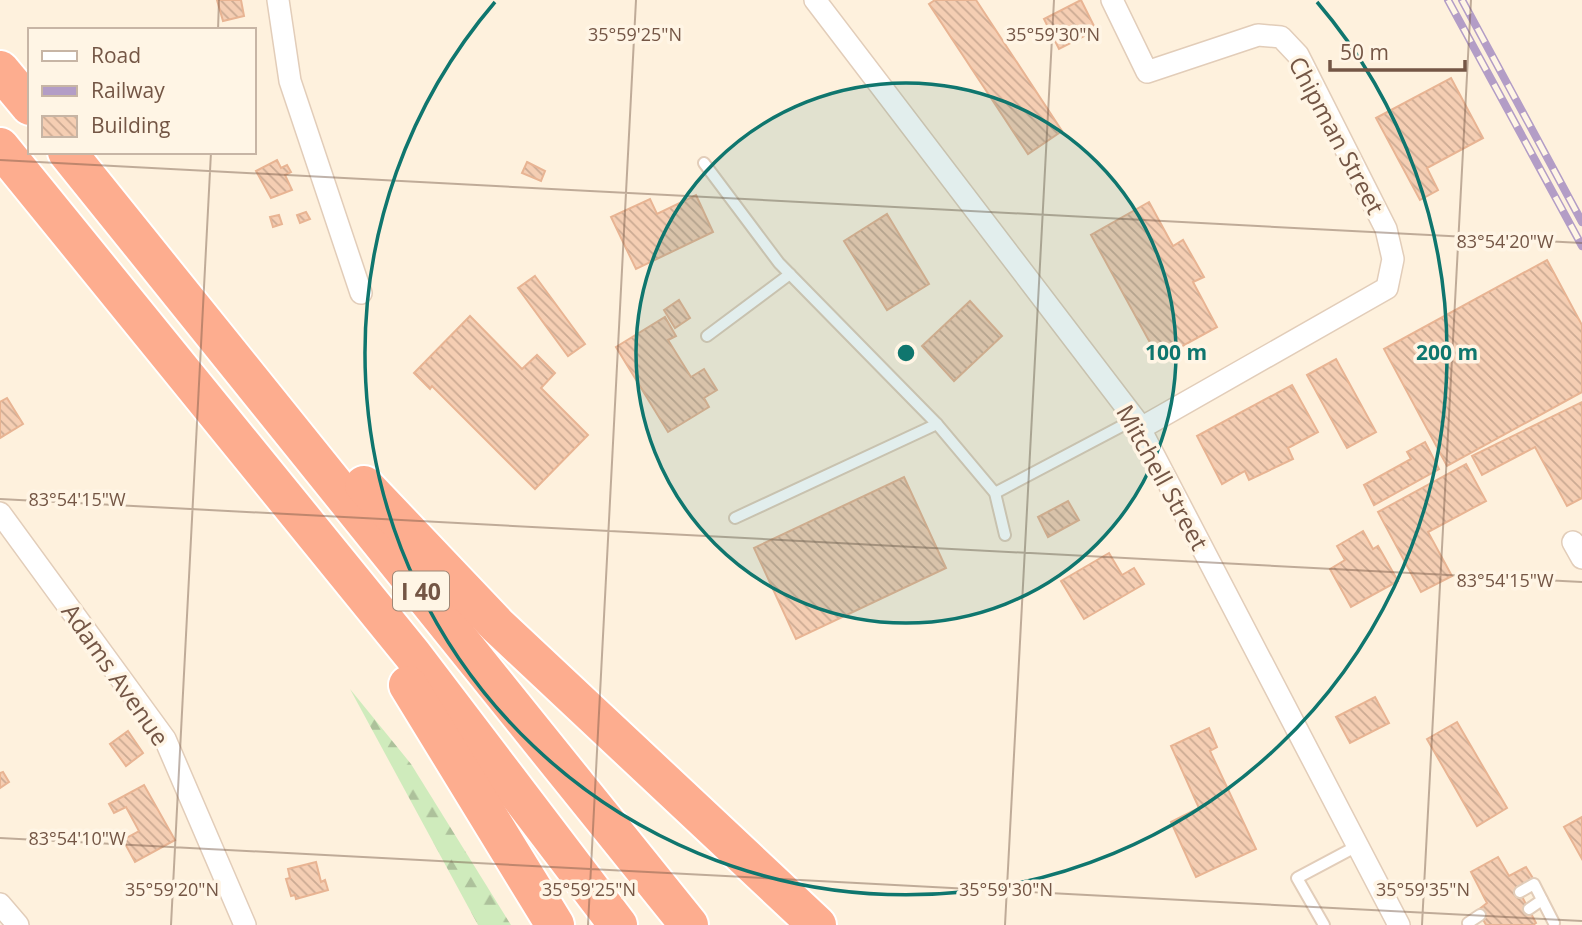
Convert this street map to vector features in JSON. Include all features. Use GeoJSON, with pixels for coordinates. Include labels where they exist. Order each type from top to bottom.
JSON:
{"type":"FeatureCollection","features":[{"type":"Feature","properties":{"kind":"highway"},"geometry":{"type":"LineString","coordinates":[[0,70],[28,104]]}},
{"type":"Feature","properties":{"kind":"highway","name":"I 40"},"geometry":{"type":"LineString","coordinates":[[0,147],[412,654],[618,925]]}},
{"type":"Feature","properties":{"kind":"highway","name":"I 40"},"geometry":{"type":"LineString","coordinates":[[69,154],[689,925]]}},
{"type":"Feature","properties":{"kind":"highway"},"geometry":{"type":"LineString","coordinates":[[171,280],[497,625],[817,925]]}},
{"type":"Feature","properties":{"kind":"highway"},"geometry":{"type":"LineString","coordinates":[[310,529],[555,925]]}},
{"type":"Feature","properties":{"kind":"street"},"geometry":{"type":"LineString","coordinates":[[278,0],[290,81],[361,293]]}},
{"type":"Feature","properties":{"kind":"street","name":"Mitchell Street"},"geometry":{"type":"LineString","coordinates":[[815,0],[1138,424],[1399,925]]}},
{"type":"Feature","properties":{"kind":"street","name":"Chipman Street"},"geometry":{"type":"LineString","coordinates":[[1112,0],[1147,72],[1258,35],[1281,37],[1298,55],[1386,229],[1393,260],[1387,288],[1138,424]]}},
{"type":"Feature","properties":{"kind":"street","name":"Adams Avenue"},"geometry":{"type":"LineString","coordinates":[[0,513],[164,738],[245,925]]}},
{"type":"Feature","properties":{"kind":"street"},"geometry":{"type":"LineString","coordinates":[[0,904],[18,925]]}},
{"type":"Feature","properties":{"kind":"lane"},"geometry":{"type":"LineString","coordinates":[[704,163],[790,274],[937,424],[995,493],[1005,535]]}},
{"type":"Feature","properties":{"kind":"lane"},"geometry":{"type":"LineString","coordinates":[[707,336],[790,274]]}},
{"type":"Feature","properties":{"kind":"lane"},"geometry":{"type":"LineString","coordinates":[[735,518],[937,424]]}},
{"type":"Feature","properties":{"kind":"lane"},"geometry":{"type":"LineString","coordinates":[[995,493],[1138,424]]}},
{"type":"Feature","properties":{"kind":"lane"},"geometry":{"type":"LineString","coordinates":[[1324,925],[1297,878],[1359,845]]}},
{"type":"Feature","properties":{"kind":"lane"},"geometry":{"type":"LineString","coordinates":[[1520,892],[1534,884],[1554,924]]}},
{"type":"Feature","properties":{"kind":"lane"},"geometry":{"type":"LineString","coordinates":[[1529,909],[1542,900]]}},
{"type":"Feature","properties":{"kind":"lane"},"geometry":{"type":"LineString","coordinates":[[1469,925],[1468,923],[1480,915]]}},
{"type":"Feature","properties":{"kind":"green space"},"geometry":{"type":"Polygon","coordinates":[[[350,689],[411,764],[511,925],[478,925],[350,689]]]}},
{"type":"Feature","properties":{"kind":"building"},"geometry":{"type":"Polygon","coordinates":[[[217,0],[241,0],[244,16],[223,21],[217,0]]]}},
{"type":"Feature","properties":{"kind":"building"},"geometry":{"type":"Polygon","coordinates":[[[935,0],[976,0],[1062,131],[1028,154],[929,4],[935,0]]]}},
{"type":"Feature","properties":{"kind":"building"},"geometry":{"type":"Polygon","coordinates":[[[1081,0],[1096,30],[1059,49],[1044,19],[1081,0]]]}},
{"type":"Feature","properties":{"kind":"building"},"geometry":{"type":"Polygon","coordinates":[[[1451,78],[1483,138],[1427,168],[1438,190],[1420,200],[1376,118],[1451,78]]]}},
{"type":"Feature","properties":{"kind":"building"},"geometry":{"type":"Polygon","coordinates":[[[277,160],[281,168],[287,165],[291,172],[285,175],[292,190],[271,198],[256,171],[277,160]]]}},
{"type":"Feature","properties":{"kind":"building"},"geometry":{"type":"Polygon","coordinates":[[[527,162],[545,171],[541,181],[522,173],[527,162]]]}},
{"type":"Feature","properties":{"kind":"building"},"geometry":{"type":"Polygon","coordinates":[[[696,195],[713,232],[636,269],[611,217],[650,199],[657,214],[696,195]]]}},
{"type":"Feature","properties":{"kind":"building"},"geometry":{"type":"Polygon","coordinates":[[[1149,202],[1173,246],[1183,240],[1204,277],[1193,282],[1217,327],[1159,359],[1091,235],[1149,202]]]}},
{"type":"Feature","properties":{"kind":"building"},"geometry":{"type":"Polygon","coordinates":[[[306,212],[310,219],[300,223],[297,215],[306,212]]]}},
{"type":"Feature","properties":{"kind":"building"},"geometry":{"type":"Polygon","coordinates":[[[887,214],[929,284],[887,310],[844,241],[887,214]]]}},
{"type":"Feature","properties":{"kind":"building"},"geometry":{"type":"Polygon","coordinates":[[[279,215],[282,224],[273,227],[270,217],[279,215]]]}},
{"type":"Feature","properties":{"kind":"building"},"geometry":{"type":"Polygon","coordinates":[[[1547,260],[1582,325],[1582,392],[1447,466],[1384,349],[1547,260]]]}},
{"type":"Feature","properties":{"kind":"building"},"geometry":{"type":"Polygon","coordinates":[[[535,276],[585,344],[568,356],[518,288],[535,276]]]}},
{"type":"Feature","properties":{"kind":"building"},"geometry":{"type":"Polygon","coordinates":[[[679,300],[690,318],[675,328],[664,310],[679,300]]]}},
{"type":"Feature","properties":{"kind":"building"},"geometry":{"type":"Polygon","coordinates":[[[970,301],[1002,336],[954,381],[922,346],[970,301]]]}},
{"type":"Feature","properties":{"kind":"building"},"geometry":{"type":"Polygon","coordinates":[[[470,316],[522,369],[537,355],[555,373],[541,388],[588,435],[535,489],[432,386],[430,389],[414,373],[470,316]]]}},
{"type":"Feature","properties":{"kind":"building"},"geometry":{"type":"Polygon","coordinates":[[[665,317],[676,336],[668,340],[691,377],[704,369],[717,390],[704,398],[709,407],[668,432],[616,347],[665,317]]]}},
{"type":"Feature","properties":{"kind":"building"},"geometry":{"type":"Polygon","coordinates":[[[1336,359],[1376,432],[1347,448],[1307,375],[1336,359]]]}},
{"type":"Feature","properties":{"kind":"building"},"geometry":{"type":"Polygon","coordinates":[[[1292,385],[1318,432],[1288,448],[1293,459],[1249,480],[1245,471],[1222,484],[1197,436],[1292,385]]]}},
{"type":"Feature","properties":{"kind":"building"},"geometry":{"type":"Polygon","coordinates":[[[7,398],[23,424],[0,438],[0,402],[7,398]]]}},
{"type":"Feature","properties":{"kind":"building"},"geometry":{"type":"Polygon","coordinates":[[[1582,402],[1582,498],[1567,506],[1535,447],[1482,475],[1472,456],[1582,402]]]}},
{"type":"Feature","properties":{"kind":"building"},"geometry":{"type":"Polygon","coordinates":[[[1425,442],[1439,469],[1374,505],[1364,485],[1411,459],[1407,452],[1425,442]]]}},
{"type":"Feature","properties":{"kind":"building"},"geometry":{"type":"Polygon","coordinates":[[[1466,464],[1486,501],[1428,532],[1452,576],[1421,592],[1378,512],[1466,464]]]}},
{"type":"Feature","properties":{"kind":"building"},"geometry":{"type":"Polygon","coordinates":[[[904,477],[946,568],[796,639],[754,548],[904,477]]]}},
{"type":"Feature","properties":{"kind":"building"},"geometry":{"type":"Polygon","coordinates":[[[1068,501],[1079,520],[1048,537],[1038,517],[1068,501]]]}},
{"type":"Feature","properties":{"kind":"building"},"geometry":{"type":"Polygon","coordinates":[[[1363,531],[1373,549],[1378,546],[1398,581],[1351,607],[1330,569],[1345,560],[1337,546],[1363,531]]]}},
{"type":"Feature","properties":{"kind":"building"},"geometry":{"type":"Polygon","coordinates":[[[1109,553],[1122,575],[1134,568],[1144,584],[1084,619],[1061,581],[1109,553]]]}},
{"type":"Feature","properties":{"kind":"building"},"geometry":{"type":"Polygon","coordinates":[[[1375,697],[1389,723],[1350,743],[1336,717],[1375,697]]]}},
{"type":"Feature","properties":{"kind":"building"},"geometry":{"type":"Polygon","coordinates":[[[1457,722],[1507,808],[1477,826],[1427,739],[1457,722]]]}},
{"type":"Feature","properties":{"kind":"building"},"geometry":{"type":"Polygon","coordinates":[[[1209,728],[1217,747],[1210,751],[1256,849],[1196,877],[1171,822],[1199,808],[1171,746],[1209,728]]]}},
{"type":"Feature","properties":{"kind":"building"},"geometry":{"type":"Polygon","coordinates":[[[128,731],[143,753],[126,766],[110,744],[128,731]]]}},
{"type":"Feature","properties":{"kind":"building"},"geometry":{"type":"Polygon","coordinates":[[[3,772],[9,782],[0,788],[0,773],[3,772]]]}},
{"type":"Feature","properties":{"kind":"building"},"geometry":{"type":"Polygon","coordinates":[[[144,785],[175,840],[135,862],[123,840],[139,831],[126,807],[114,813],[109,804],[144,785]]]}},
{"type":"Feature","properties":{"kind":"building"},"geometry":{"type":"Polygon","coordinates":[[[1582,817],[1582,859],[1564,827],[1582,817]]]}},
{"type":"Feature","properties":{"kind":"building"},"geometry":{"type":"Polygon","coordinates":[[[1498,857],[1509,876],[1526,867],[1534,880],[1518,889],[1536,923],[1533,925],[1486,925],[1478,910],[1487,903],[1471,872],[1498,857]]]}},
{"type":"Feature","properties":{"kind":"building"},"geometry":{"type":"Polygon","coordinates":[[[316,862],[321,882],[325,880],[328,890],[296,899],[295,895],[291,896],[286,879],[290,878],[288,869],[316,862]]]}},
{"type":"Feature","properties":{"kind":"railway"},"geometry":{"type":"LineString","coordinates":[[1448,0],[1582,246]]}},
{"type":"Feature","properties":{"kind":"railway"},"geometry":{"type":"LineString","coordinates":[[1462,0],[1582,222]]}}]}
